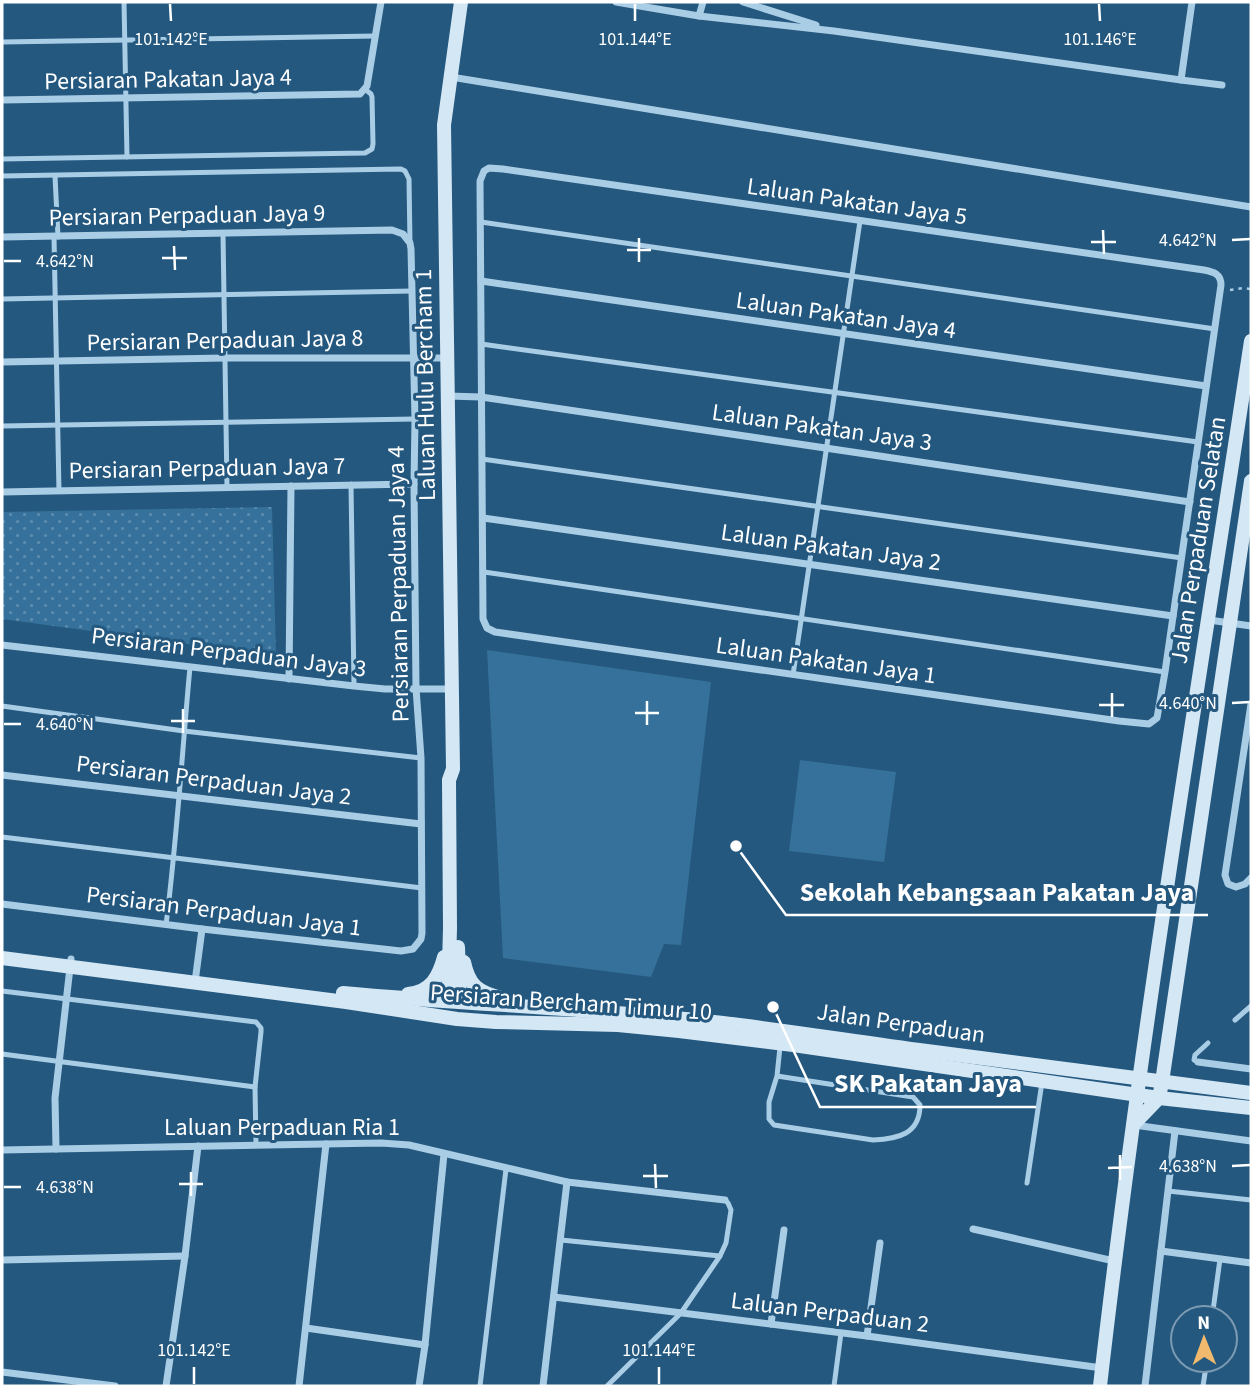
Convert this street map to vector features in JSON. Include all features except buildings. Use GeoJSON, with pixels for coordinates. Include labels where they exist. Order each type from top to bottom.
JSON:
{"type":"FeatureCollection","features":[{"type":"Feature","properties":{"kind":"street"},"geometry":{"type":"LineString","coordinates":[[366,89],[381,2]]}},
{"type":"Feature","properties":{"kind":"street","name":"Laluan Hulu Bercham 1"},"geometry":{"type":"LineString","coordinates":[[454,1004],[449,780],[453,769],[444,125],[461,2]]}},
{"type":"Feature","properties":{"kind":"street"},"geometry":{"type":"LineString","coordinates":[[616,2],[699,16],[834,31],[1222,85]]}},
{"type":"Feature","properties":{"kind":"street"},"geometry":{"type":"LineString","coordinates":[[699,16],[703,2]]}},
{"type":"Feature","properties":{"kind":"street"},"geometry":{"type":"LineString","coordinates":[[743,2],[834,31]]}},
{"type":"Feature","properties":{"kind":"street"},"geometry":{"type":"LineString","coordinates":[[1181,80],[1192,2]]}},
{"type":"Feature","properties":{"kind":"street"},"geometry":{"type":"LineString","coordinates":[[450,77],[1251,207]]}},
{"type":"Feature","properties":{"kind":"street","name":"Persiaran Pakatan Jaya 4"},"geometry":{"type":"LineString","coordinates":[[2,100],[334,95],[360,94],[366,89]]}},
{"type":"Feature","properties":{"kind":"street","name":"Laluan Pakatan Jaya 5"},"geometry":{"type":"LineString","coordinates":[[481,222],[481,176],[489,168],[503,169],[1204,270],[1219,276],[1220,292]]}},
{"type":"Feature","properties":{"kind":"street"},"geometry":{"type":"LineString","coordinates":[[481,222],[484,572]]}},
{"type":"Feature","properties":{"kind":"street","name":"Persiaran Perpaduan Jaya 9"},"geometry":{"type":"LineString","coordinates":[[2,237],[372,231],[398,232],[410,243]]}},
{"type":"Feature","properties":{"kind":"street","name":"Persiaran Perpaduan Jaya 4"},"geometry":{"type":"LineString","coordinates":[[410,243],[422,924]]}},
{"type":"Feature","properties":{"kind":"street","name":"Laluan Pakatan Jaya 4"},"geometry":{"type":"LineString","coordinates":[[481,281],[1206,386]]}},
{"type":"Feature","properties":{"kind":"street"},"geometry":{"type":"LineString","coordinates":[[1165,672],[1220,292]]}},
{"type":"Feature","properties":{"kind":"street","name":"Jalan Perpaduan Selatan"},"geometry":{"type":"LineString","coordinates":[[1137,1094],[1251,341]]}},
{"type":"Feature","properties":{"kind":"street","name":"Persiaran Perpaduan Jaya 8"},"geometry":{"type":"LineString","coordinates":[[2,362],[448,358]]}},
{"type":"Feature","properties":{"kind":"street","name":"Laluan Pakatan Jaya 3"},"geometry":{"type":"LineString","coordinates":[[448,396],[481,397],[1190,502]]}},
{"type":"Feature","properties":{"kind":"street","name":"Jalan Perpaduan Selatan"},"geometry":{"type":"LineString","coordinates":[[1159,1098],[1251,481]]}},
{"type":"Feature","properties":{"kind":"street","name":"Persiaran Perpaduan Jaya 7"},"geometry":{"type":"LineString","coordinates":[[2,492],[414,484]]}},
{"type":"Feature","properties":{"kind":"street"},"geometry":{"type":"LineString","coordinates":[[289,679],[291,486]]}},
{"type":"Feature","properties":{"kind":"street","name":"Laluan Pakatan Jaya 2"},"geometry":{"type":"LineString","coordinates":[[483,518],[1173,615]]}},
{"type":"Feature","properties":{"kind":"street","name":"Laluan Pakatan Jaya 1"},"geometry":{"type":"LineString","coordinates":[[484,572],[484,620],[487,628],[495,632],[1144,724],[1154,722],[1158,714],[1165,672]]}},
{"type":"Feature","properties":{"kind":"street"},"geometry":{"type":"LineString","coordinates":[[1209,620],[1251,626]]}},
{"type":"Feature","properties":{"kind":"street","name":"Persiaran Perpaduan Jaya 3"},"geometry":{"type":"LineString","coordinates":[[2,645],[354,686],[452,689]]}},
{"type":"Feature","properties":{"kind":"street"},"geometry":{"type":"LineString","coordinates":[[1251,704],[1225,875],[1227,884],[1231,886],[1240,886],[1251,878]]}},
{"type":"Feature","properties":{"kind":"street","name":"Persiaran Perpaduan Jaya 2"},"geometry":{"type":"LineString","coordinates":[[2,775],[421,824]]}},
{"type":"Feature","properties":{"kind":"street","name":"Persiaran Perpaduan Jaya 1"},"geometry":{"type":"LineString","coordinates":[[2,904],[401,951],[408,951],[418,944],[422,924]]}},
{"type":"Feature","properties":{"kind":"street"},"geometry":{"type":"LineString","coordinates":[[195,978],[202,929]]}},
{"type":"Feature","properties":{"kind":"street"},"geometry":{"type":"LineString","coordinates":[[348,993],[413,994],[426,989],[440,972],[454,929]]}},
{"type":"Feature","properties":{"kind":"street"},"geometry":{"type":"LineString","coordinates":[[454,929],[467,978],[484,994],[568,1009]]}},
{"type":"Feature","properties":{"kind":"street","name":"Persiaran Bercham Timur 10"},"geometry":{"type":"LineString","coordinates":[[2,950],[426,1015],[496,1022],[578,1023],[782,1037],[955,1070],[1137,1094]]}},
{"type":"Feature","properties":{"kind":"street","name":"Persiaran Bercham Timur 10"},"geometry":{"type":"LineString","coordinates":[[2,958],[70,962]]}},
{"type":"Feature","properties":{"kind":"street"},"geometry":{"type":"LineString","coordinates":[[56,1149],[55,1098],[70,962]]}},
{"type":"Feature","properties":{"kind":"street","name":"Persiaran Bercham Timur 10"},"geometry":{"type":"LineString","coordinates":[[195,978],[454,1004]]}},
{"type":"Feature","properties":{"kind":"street"},"geometry":{"type":"LineString","coordinates":[[399,1009],[443,1010],[454,1004],[463,1012],[578,1023]]}},
{"type":"Feature","properties":{"kind":"street","name":"Jalan Perpaduan"},"geometry":{"type":"LineString","coordinates":[[454,1004],[661,1016],[782,1037],[926,1051],[1251,1093]]}},
{"type":"Feature","properties":{"kind":"street"},"geometry":{"type":"LineString","coordinates":[[926,1051],[933,1062],[951,1065],[955,1070]]}},
{"type":"Feature","properties":{"kind":"street"},"geometry":{"type":"LineString","coordinates":[[1198,1062],[1251,1069]]}},
{"type":"Feature","properties":{"kind":"street"},"geometry":{"type":"LineString","coordinates":[[1100,1386],[1137,1094],[1251,1108]]}},
{"type":"Feature","properties":{"kind":"street"},"geometry":{"type":"LineString","coordinates":[[1133,1125],[1159,1098]]}},
{"type":"Feature","properties":{"kind":"street"},"geometry":{"type":"LineString","coordinates":[[1133,1125],[1251,1141]]}},
{"type":"Feature","properties":{"kind":"street"},"geometry":{"type":"LineString","coordinates":[[1145,1386],[1175,1131]]}},
{"type":"Feature","properties":{"kind":"street"},"geometry":{"type":"LineString","coordinates":[[299,1386],[326,1144]]}},
{"type":"Feature","properties":{"kind":"street","name":"Laluan Perpaduan Ria 1"},"geometry":{"type":"LineString","coordinates":[[2,1150],[395,1144],[567,1182],[725,1200]]}},
{"type":"Feature","properties":{"kind":"street"},"geometry":{"type":"LineString","coordinates":[[166,1386],[198,1146]]}},
{"type":"Feature","properties":{"kind":"street"},"geometry":{"type":"LineString","coordinates":[[419,1386],[444,1154]]}},
{"type":"Feature","properties":{"kind":"street"},"geometry":{"type":"LineString","coordinates":[[543,1386],[567,1182]]}},
{"type":"Feature","properties":{"kind":"street"},"geometry":{"type":"LineString","coordinates":[[973,1229],[1114,1261]]}},
{"type":"Feature","properties":{"kind":"street"},"geometry":{"type":"LineString","coordinates":[[771,1324],[784,1230]]}},
{"type":"Feature","properties":{"kind":"street"},"geometry":{"type":"LineString","coordinates":[[867,1336],[880,1243]]}},
{"type":"Feature","properties":{"kind":"street"},"geometry":{"type":"LineString","coordinates":[[1160,1251],[1251,1263]]}},
{"type":"Feature","properties":{"kind":"street"},"geometry":{"type":"LineString","coordinates":[[2,1260],[185,1256]]}},
{"type":"Feature","properties":{"kind":"street","name":"Laluan Perpaduan 2"},"geometry":{"type":"LineString","coordinates":[[554,1297],[1102,1368]]}},
{"type":"Feature","properties":{"kind":"street"},"geometry":{"type":"LineString","coordinates":[[306,1328],[425,1345]]}},
{"type":"Feature","properties":{"kind":"street"},"geometry":{"type":"LineString","coordinates":[[2,1372],[115,1386]]}},
{"type":"Feature","properties":{"kind":"lane"},"geometry":{"type":"LineString","coordinates":[[124,2],[127,157]]}},
{"type":"Feature","properties":{"kind":"lane"},"geometry":{"type":"LineString","coordinates":[[2,42],[375,36]]}},
{"type":"Feature","properties":{"kind":"lane"},"geometry":{"type":"LineString","coordinates":[[2,159],[365,153],[372,149],[373,144],[372,97],[366,89]]}},
{"type":"Feature","properties":{"kind":"lane","name":"Persiaran Perpaduan Jaya 4"},"geometry":{"type":"LineString","coordinates":[[55,176],[396,169],[405,172],[409,180],[410,243]]}},
{"type":"Feature","properties":{"kind":"lane"},"geometry":{"type":"LineString","coordinates":[[2,176],[55,176],[59,491]]}},
{"type":"Feature","properties":{"kind":"lane"},"geometry":{"type":"LineString","coordinates":[[793,675],[860,221]]}},
{"type":"Feature","properties":{"kind":"lane"},"geometry":{"type":"LineString","coordinates":[[481,222],[1214,329]]}},
{"type":"Feature","properties":{"kind":"lane"},"geometry":{"type":"LineString","coordinates":[[223,234],[228,487]]}},
{"type":"Feature","properties":{"kind":"lane"},"geometry":{"type":"LineString","coordinates":[[2,299],[412,291]]}},
{"type":"Feature","properties":{"kind":"lane"},"geometry":{"type":"LineString","coordinates":[[481,344],[1198,442]]}},
{"type":"Feature","properties":{"kind":"lane"},"geometry":{"type":"LineString","coordinates":[[2,426],[415,419]]}},
{"type":"Feature","properties":{"kind":"lane"},"geometry":{"type":"LineString","coordinates":[[482,459],[1182,558]]}},
{"type":"Feature","properties":{"kind":"lane"},"geometry":{"type":"LineString","coordinates":[[351,484],[354,686]]}},
{"type":"Feature","properties":{"kind":"lane"},"geometry":{"type":"LineString","coordinates":[[484,572],[1165,672]]}},
{"type":"Feature","properties":{"kind":"lane"},"geometry":{"type":"LineString","coordinates":[[166,925],[175,858],[190,667]]}},
{"type":"Feature","properties":{"kind":"lane"},"geometry":{"type":"LineString","coordinates":[[2,706],[421,758]]}},
{"type":"Feature","properties":{"kind":"lane"},"geometry":{"type":"LineString","coordinates":[[2,837],[423,888]]}},
{"type":"Feature","properties":{"kind":"lane"},"geometry":{"type":"LineString","coordinates":[[2,991],[256,1022],[261,1032],[255,1087],[256,1145]]}},
{"type":"Feature","properties":{"kind":"lane"},"geometry":{"type":"LineString","coordinates":[[1234,1020],[1251,1006]]}},
{"type":"Feature","properties":{"kind":"lane"},"geometry":{"type":"LineString","coordinates":[[777,1076],[912,1097],[920,1105],[919,1117],[914,1126],[903,1135],[873,1140],[774,1125],[769,1119],[769,1102],[777,1076],[782,1037]]}},
{"type":"Feature","properties":{"kind":"lane"},"geometry":{"type":"LineString","coordinates":[[1198,1062],[1194,1060],[1195,1055],[1208,1043]]}},
{"type":"Feature","properties":{"kind":"lane"},"geometry":{"type":"LineString","coordinates":[[2,1054],[255,1087]]}},
{"type":"Feature","properties":{"kind":"lane"},"geometry":{"type":"LineString","coordinates":[[1027,1183],[1042,1082]]}},
{"type":"Feature","properties":{"kind":"lane"},"geometry":{"type":"LineString","coordinates":[[480,1386],[506,1169]]}},
{"type":"Feature","properties":{"kind":"lane"},"geometry":{"type":"LineString","coordinates":[[1168,1191],[1251,1200]]}},
{"type":"Feature","properties":{"kind":"lane"},"geometry":{"type":"LineString","coordinates":[[607,1386],[681,1313],[720,1256],[727,1236],[730,1210],[725,1200]]}},
{"type":"Feature","properties":{"kind":"lane"},"geometry":{"type":"LineString","coordinates":[[561,1240],[720,1256]]}},
{"type":"Feature","properties":{"kind":"lane"},"geometry":{"type":"LineString","coordinates":[[1214,1304],[1220,1259]]}},
{"type":"Feature","properties":{"kind":"lane"},"geometry":{"type":"LineString","coordinates":[[834,1386],[841,1333]]}},
{"type":"Feature","properties":{"kind":"path"},"geometry":{"type":"LineString","coordinates":[[1220,292],[1251,289]]}},
{"type":"Feature","properties":{"kind":"shaded area"},"geometry":{"type":"Polygon","coordinates":[[[272,507],[276,656],[2,619],[2,512],[272,507]]]}},
{"type":"Feature","properties":{"kind":"shaded area"},"geometry":{"type":"Polygon","coordinates":[[[487,650],[711,682],[681,945],[664,944],[651,977],[503,958],[487,650]]]}},
{"type":"Feature","properties":{"kind":"shaded area"},"geometry":{"type":"Polygon","coordinates":[[[800,760],[896,772],[884,862],[789,851],[800,760]]]}},
{"type":"Feature","properties":{"kind":"place","name":"Sekolah Kebangsaan Pakatan Jaya"},"geometry":{"type":"Point","coordinates":[736,846]}},
{"type":"Feature","properties":{"kind":"place","name":"SK Pakatan Jaya"},"geometry":{"type":"Point","coordinates":[773,1007]}}]}
